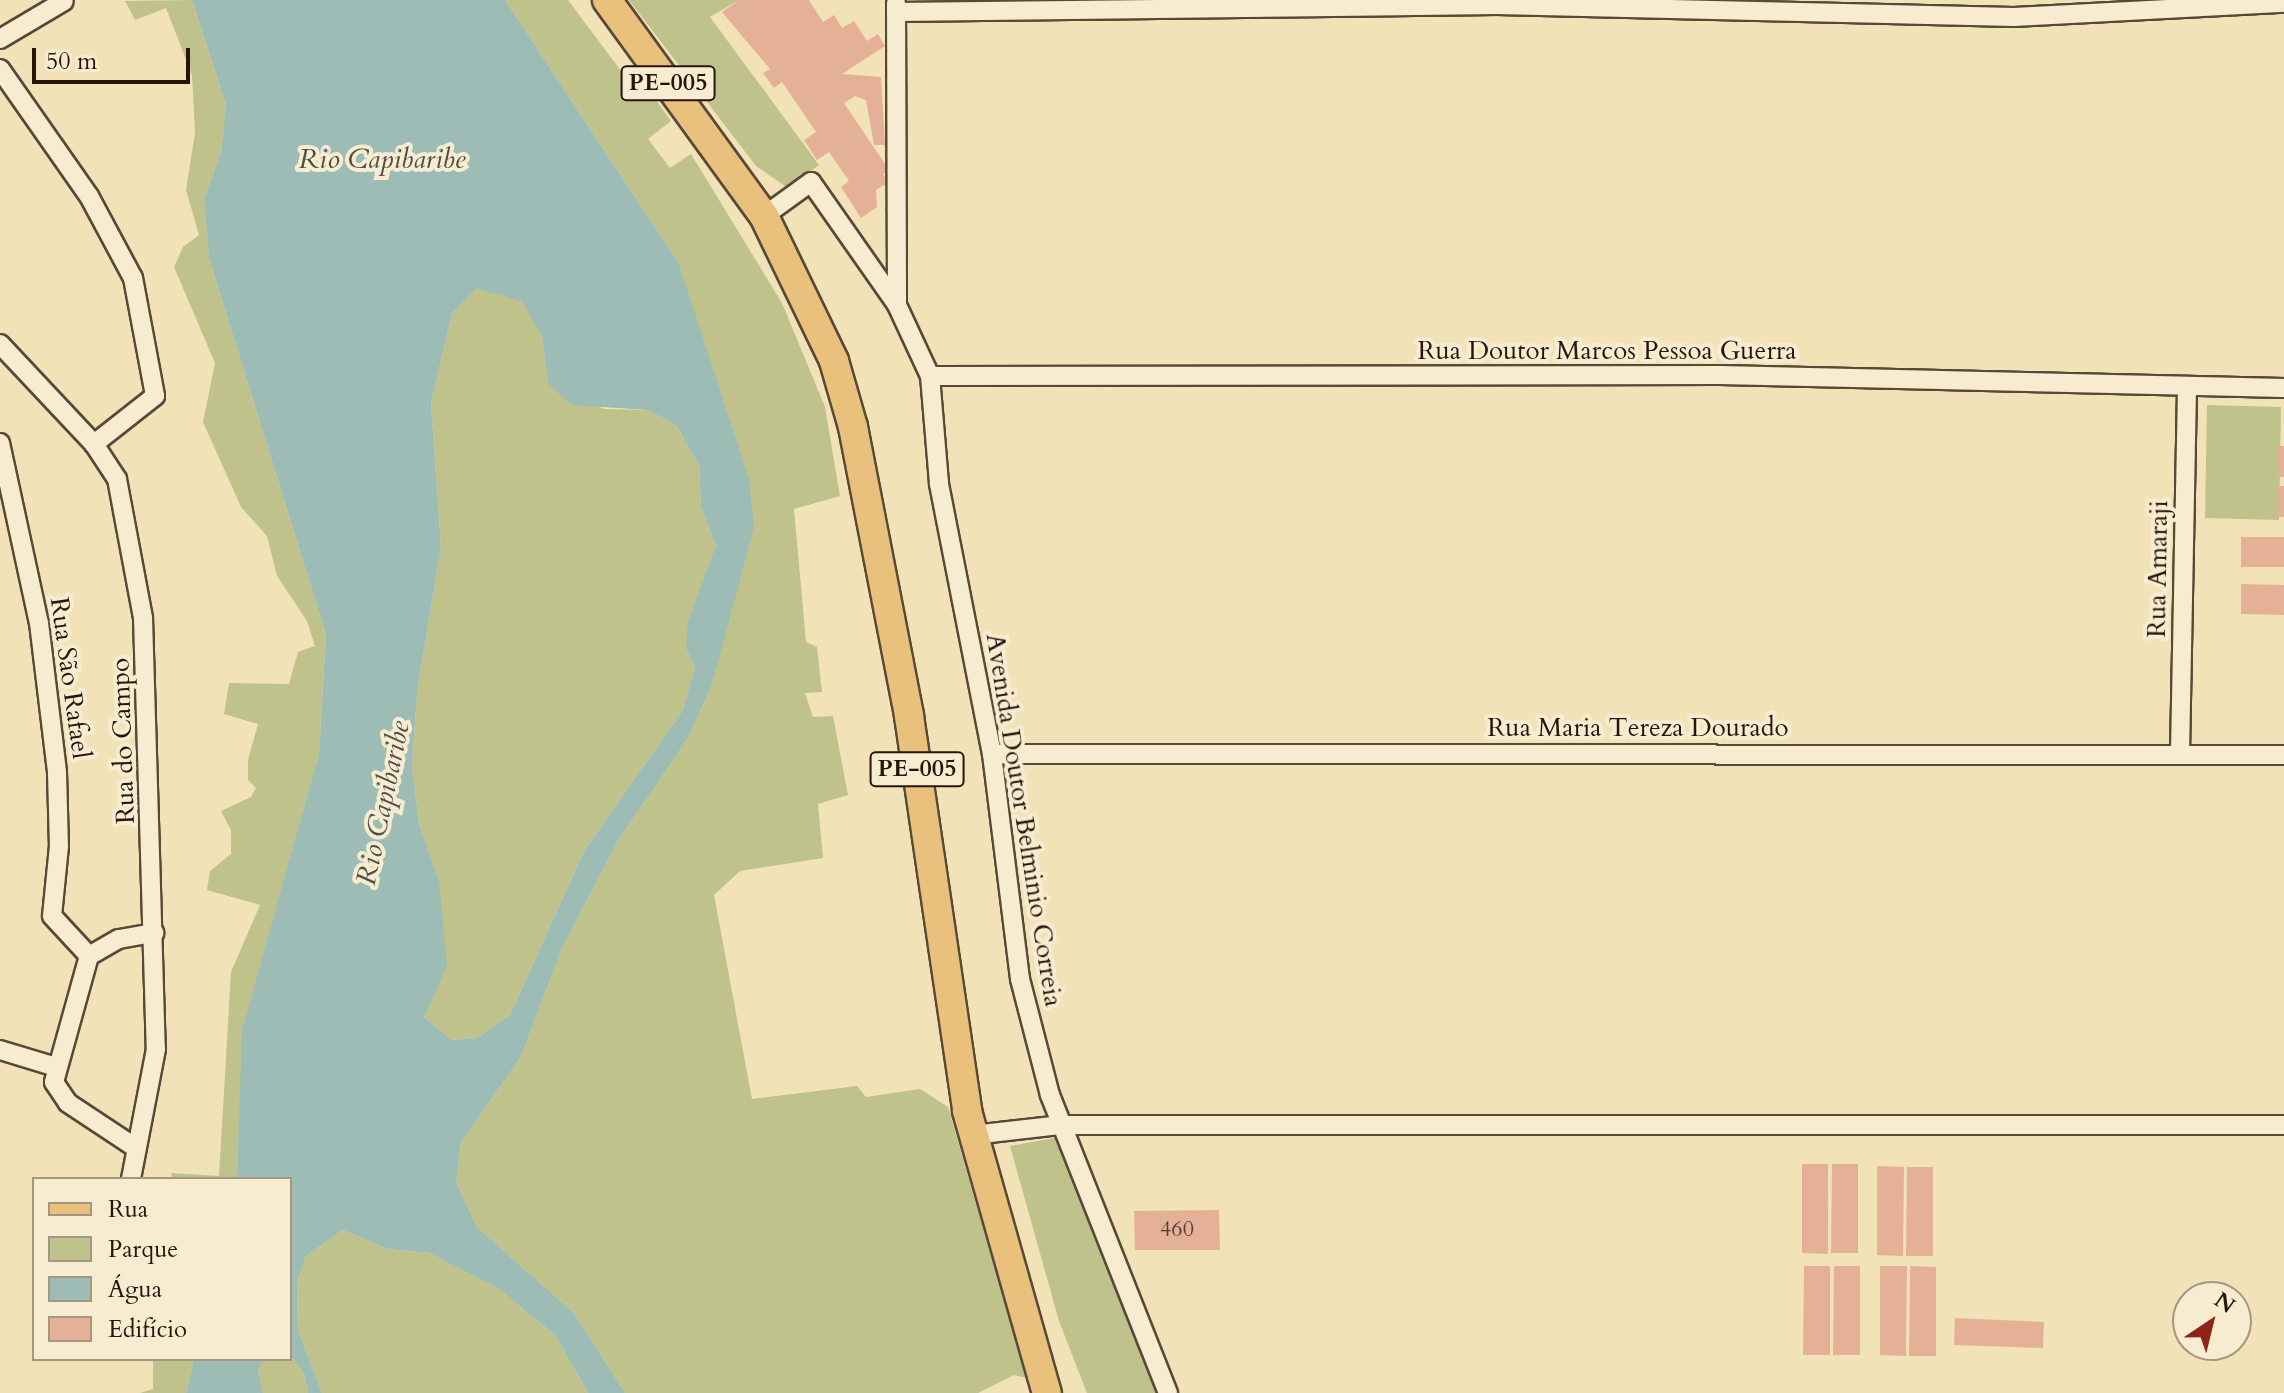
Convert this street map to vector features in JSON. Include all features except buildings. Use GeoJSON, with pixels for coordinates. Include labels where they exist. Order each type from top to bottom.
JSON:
{"type":"FeatureCollection","features":[{"type":"Feature","properties":{"kind":"main road","name":"PE-005"},"geometry":{"type":"LineString","coordinates":[[607,0],[764,216],[807,295],[853,427],[909,716],[973,1135],[1047,1393]]}},
{"type":"Feature","properties":{"kind":"street"},"geometry":{"type":"LineString","coordinates":[[0,39],[64,1]]}},
{"type":"Feature","properties":{"kind":"street"},"geometry":{"type":"LineString","coordinates":[[897,305],[896,6],[1497,5],[2014,17],[2284,3]]}},
{"type":"Feature","properties":{"kind":"street"},"geometry":{"type":"LineString","coordinates":[[0,69],[89,196],[133,278],[155,396],[94,444]]}},
{"type":"Feature","properties":{"kind":"street","name":"Avenida Doutor Belminio Correia"},"geometry":{"type":"LineString","coordinates":[[764,216],[811,182],[897,305],[930,376],[939,484],[992,754],[1020,979],[1061,1125],[1168,1393]]}},
{"type":"Feature","properties":{"kind":"street","name":"Rua do Campo"},"geometry":{"type":"LineString","coordinates":[[0,344],[94,444],[117,479],[143,618],[156,1049],[131,1177]]}},
{"type":"Feature","properties":{"kind":"street","name":"Rua Doutor Marcos Pessoa Guerra"},"geometry":{"type":"LineString","coordinates":[[930,376],[1720,375],[2284,388]]}},
{"type":"Feature","properties":{"kind":"street","name":"Rua Amaraji"},"geometry":{"type":"LineString","coordinates":[[2180,753],[2187,387]]}},
{"type":"Feature","properties":{"kind":"street","name":"Rua São Rafael"},"geometry":{"type":"LineString","coordinates":[[0,443],[39,623],[57,772],[59,846],[52,916],[89,956]]}},
{"type":"Feature","properties":{"kind":"street","name":"Rua Maria Tereza Dourado"},"geometry":{"type":"LineString","coordinates":[[992,754],[2284,755]]}},
{"type":"Feature","properties":{"kind":"street"},"geometry":{"type":"LineString","coordinates":[[136,1148],[68,1103],[54,1082],[89,956],[119,939],[154,933]]}},
{"type":"Feature","properties":{"kind":"street"},"geometry":{"type":"LineString","coordinates":[[0,1050],[56,1067]]}},
{"type":"Feature","properties":{"kind":"street"},"geometry":{"type":"LineString","coordinates":[[973,1135],[1061,1125],[2284,1125]]}},
{"type":"Feature","properties":{"kind":"green space"},"geometry":{"type":"Polygon","coordinates":[[[192,0],[226,105],[221,151],[204,200],[209,258],[326,635],[319,753],[243,1031],[237,1177],[172,1177],[171,1173],[219,1176],[231,972],[260,905],[207,890],[210,871],[231,854],[231,830],[221,811],[251,797],[256,788],[248,780],[248,760],[258,724],[224,714],[229,683],[289,684],[298,652],[315,646],[307,621],[277,576],[267,536],[241,507],[203,422],[215,363],[174,267],[183,247],[199,235],[186,190],[195,133],[192,75],[166,8],[135,20],[125,1],[192,0]]]}},
{"type":"Feature","properties":{"kind":"green space"},"geometry":{"type":"Polygon","coordinates":[[[505,0],[568,0],[627,79],[636,72],[671,121],[648,139],[670,168],[691,154],[782,303],[825,407],[840,496],[794,509],[806,642],[817,647],[822,692],[805,693],[813,717],[833,716],[848,795],[818,804],[823,858],[740,871],[714,895],[752,1099],[857,1086],[866,1097],[920,1089],[948,1107],[1027,1378],[1014,1375],[978,1393],[625,1393],[573,1312],[477,1227],[456,1182],[461,1142],[521,1057],[562,948],[618,841],[688,738],[712,685],[738,583],[678,262],[505,0]]]}},
{"type":"Feature","properties":{"kind":"green space"},"geometry":{"type":"Polygon","coordinates":[[[629,0],[739,0],[710,17],[819,165],[788,188],[756,166],[629,0]]]}},
{"type":"Feature","properties":{"kind":"green space"},"geometry":{"type":"Polygon","coordinates":[[[476,289],[522,300],[542,337],[548,383],[604,409],[648,410],[677,426],[699,466],[701,507],[716,546],[686,649],[695,667],[683,710],[584,851],[510,1015],[477,1038],[452,1040],[424,1017],[435,988],[439,880],[419,823],[412,766],[417,693],[441,547],[431,403],[452,314],[476,289]]]}},
{"type":"Feature","properties":{"kind":"green space"},"geometry":{"type":"Polygon","coordinates":[[[2207,405],[2281,407],[2279,520],[2205,518],[2207,405]]]}},
{"type":"Feature","properties":{"kind":"green space"},"geometry":{"type":"Polygon","coordinates":[[[1059,1137],[1157,1393],[1087,1393],[1059,1321],[1010,1146],[1059,1137]]]}},
{"type":"Feature","properties":{"kind":"green space"},"geometry":{"type":"Polygon","coordinates":[[[343,1230],[388,1249],[429,1253],[499,1289],[555,1335],[588,1393],[322,1393],[298,1330],[297,1283],[306,1256],[343,1230]]]}},
{"type":"Feature","properties":{"kind":"green space"},"geometry":{"type":"Polygon","coordinates":[[[292,1358],[304,1373],[308,1393],[263,1393],[258,1368],[263,1361],[292,1361],[292,1358]]]}},
{"type":"Feature","properties":{"kind":"green space"},"geometry":{"type":"Polygon","coordinates":[[[153,1361],[194,1361],[186,1393],[140,1393],[153,1389],[153,1361]]]}},
{"type":"Feature","properties":{"kind":"water","name":"Rio Capibaribe"},"geometry":{"type":"Polygon","coordinates":[[[192,0],[505,0],[678,262],[749,479],[754,527],[712,685],[688,738],[618,841],[562,948],[521,1057],[461,1142],[456,1182],[477,1227],[573,1312],[625,1393],[588,1393],[555,1335],[499,1289],[429,1253],[388,1249],[343,1230],[306,1256],[297,1283],[298,1330],[322,1393],[308,1393],[304,1373],[292,1358],[292,1177],[237,1177],[242,1031],[319,753],[326,635],[209,258],[204,200],[221,151],[226,105],[192,0]],[[476,289],[452,314],[431,403],[441,547],[417,693],[412,766],[419,823],[439,880],[447,966],[424,1017],[452,1040],[477,1038],[510,1015],[584,851],[683,710],[695,667],[686,649],[688,622],[716,546],[701,507],[699,466],[677,426],[648,410],[571,405],[548,383],[542,337],[522,301],[476,289]]]}},
{"type":"Feature","properties":{"kind":"water"},"geometry":{"type":"Polygon","coordinates":[[[194,1361],[263,1361],[258,1369],[263,1393],[186,1393],[194,1361]]]}}]}
